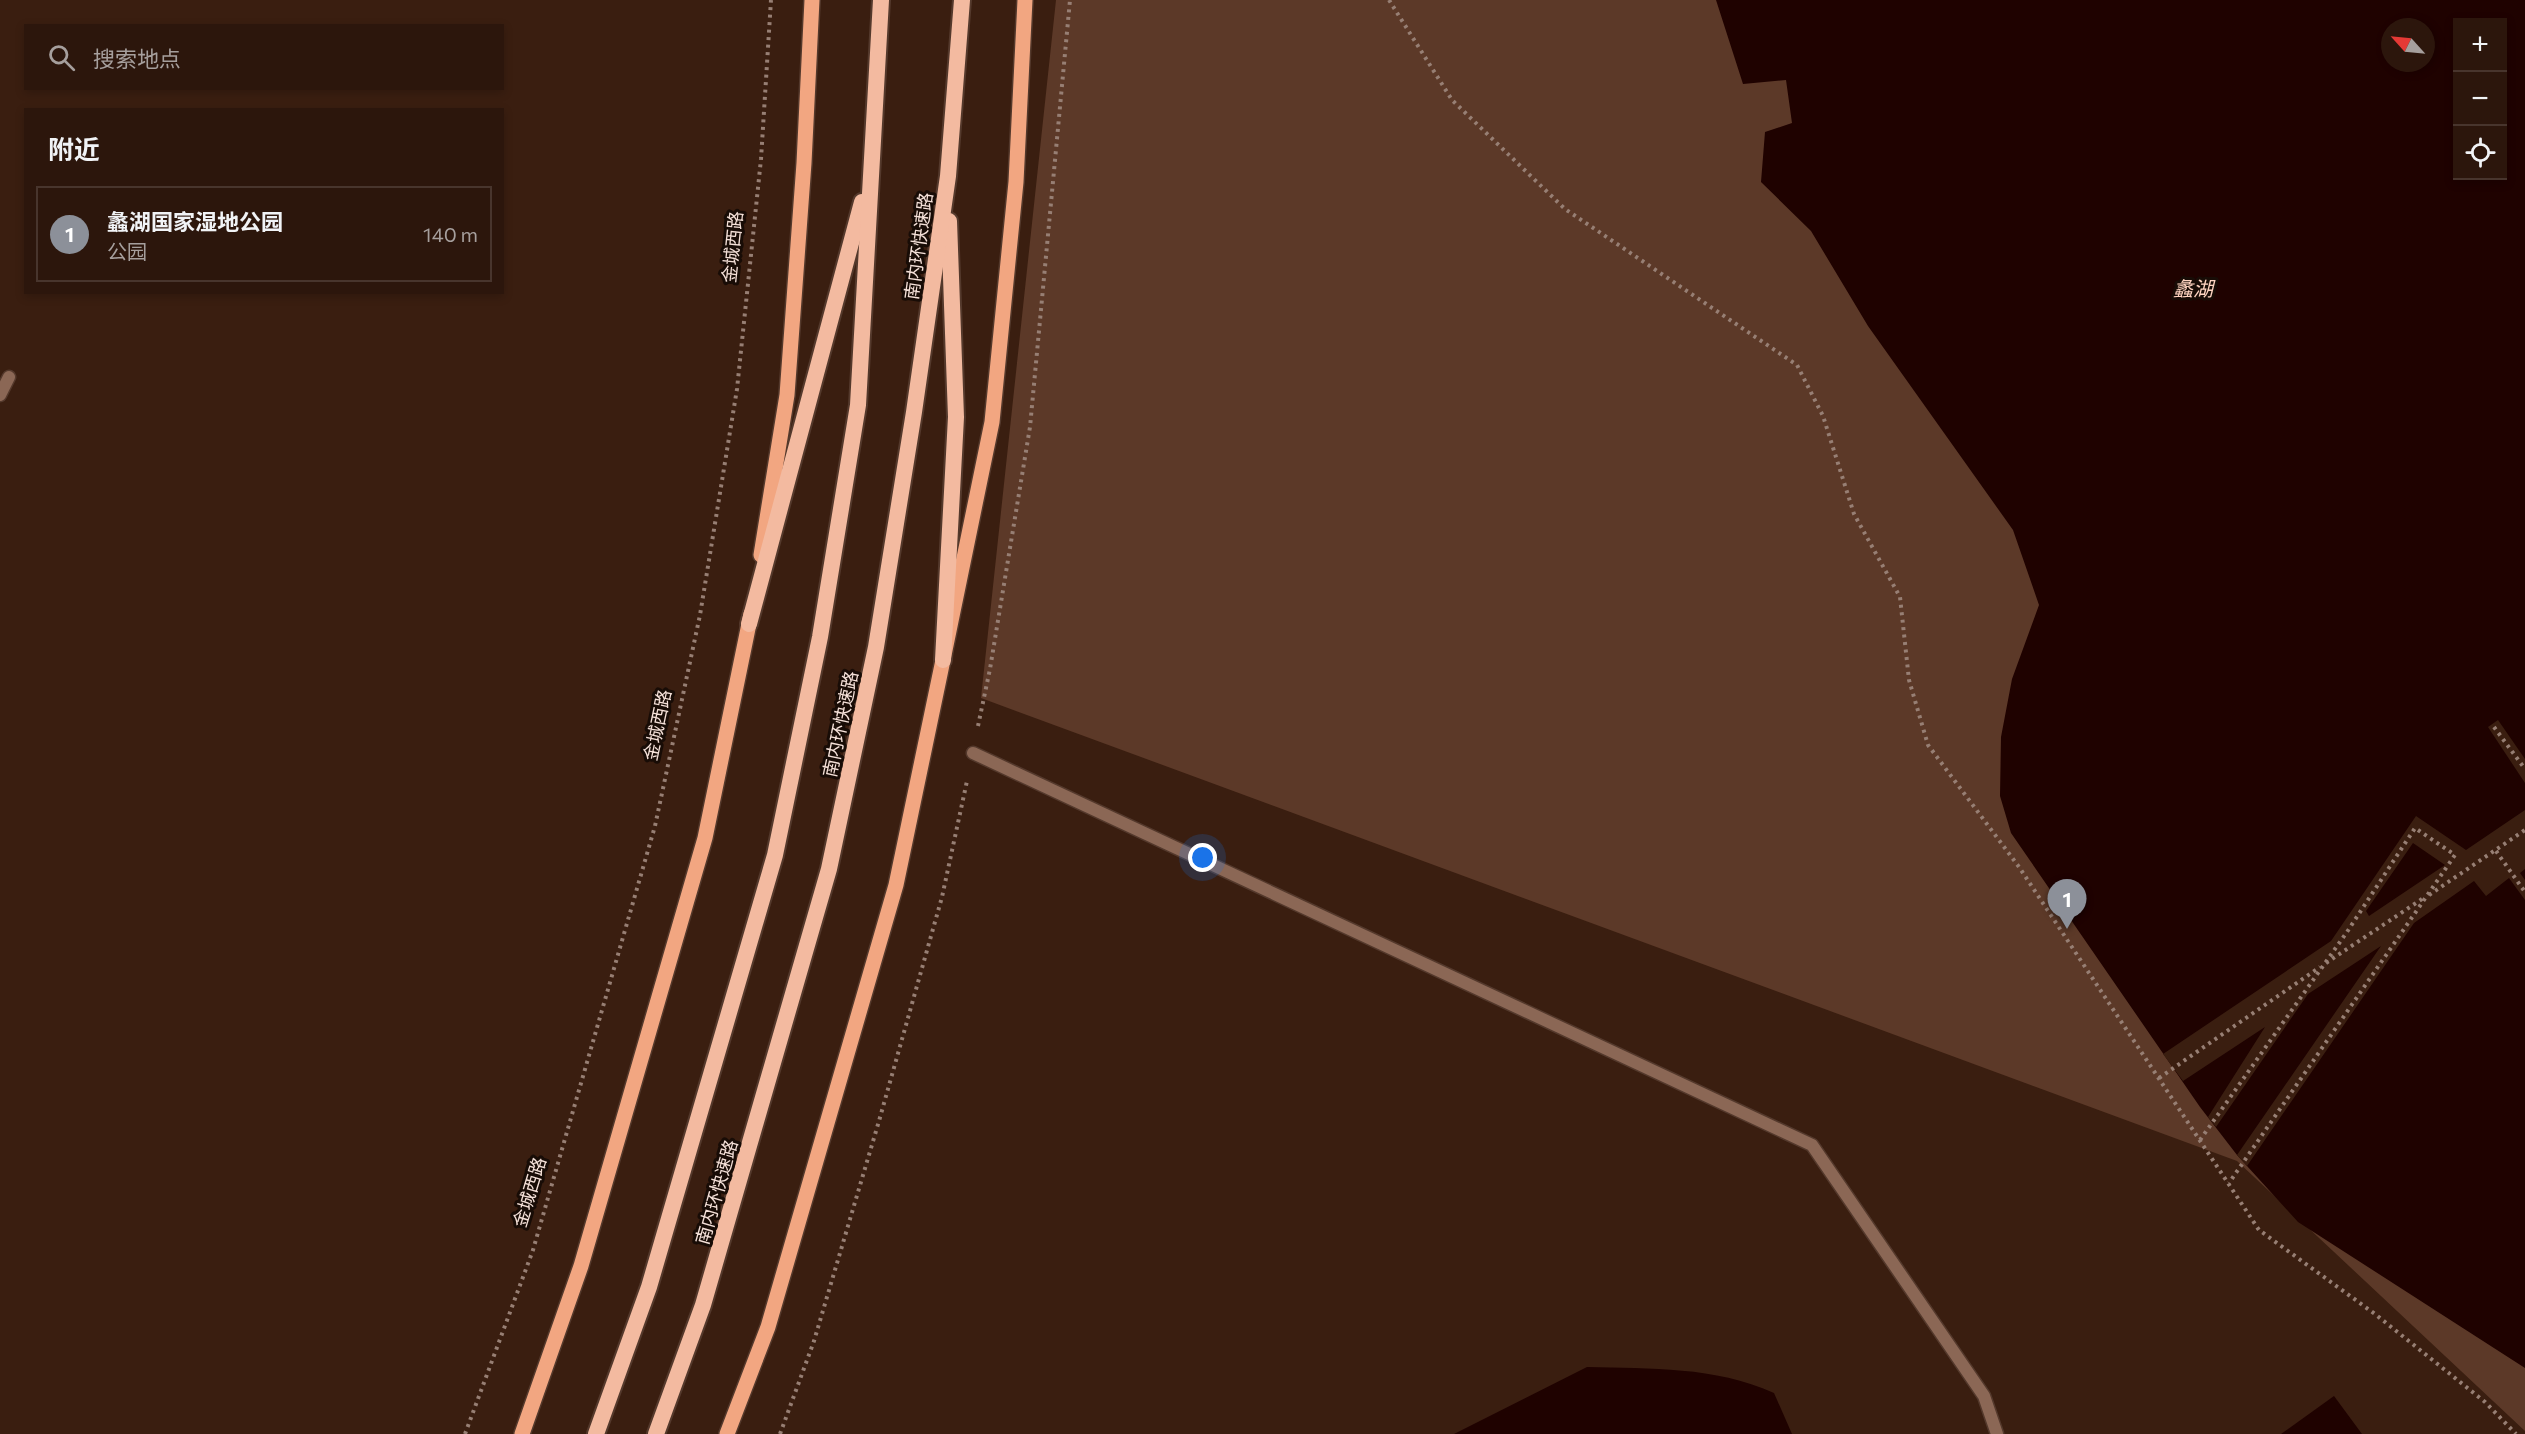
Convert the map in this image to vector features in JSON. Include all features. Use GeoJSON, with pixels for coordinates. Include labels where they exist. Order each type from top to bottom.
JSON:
{"type":"FeatureCollection","features":[{"type":"Feature","properties":{"kind":"highway","name":"南内环快速路"},"geometry":{"type":"LineString","coordinates":[[596,1434],[649,1287],[775,855],[820,637],[858,405],[881,0]]}},
{"type":"Feature","properties":{"kind":"highway","name":"南内环快速路"},"geometry":{"type":"LineString","coordinates":[[656,1434],[703,1305],[830,869],[876,647],[916,400],[948,176],[962,0]]}},
{"type":"Feature","properties":{"kind":"highway"},"geometry":{"type":"LineString","coordinates":[[749,624],[871,169]]}},
{"type":"Feature","properties":{"kind":"highway"},"geometry":{"type":"LineString","coordinates":[[944,660],[956,417],[948,176]]}},
{"type":"Feature","properties":{"kind":"main road"},"geometry":{"type":"LineString","coordinates":[[522,1434],[581,1266],[702,850],[749,624],[787,395],[804,163],[812,0]]}},
{"type":"Feature","properties":{"kind":"main road"},"geometry":{"type":"LineString","coordinates":[[727,1434],[768,1326],[896,885],[944,660],[992,422],[1016,182],[1025,0]]}},
{"type":"Feature","properties":{"kind":"street"},"geometry":{"type":"LineString","coordinates":[[0,395],[9,377]]}},
{"type":"Feature","properties":{"kind":"street"},"geometry":{"type":"LineString","coordinates":[[973,753],[1812,1144],[1984,1396],[1997,1434]]}},
{"type":"Feature","properties":{"kind":"path","name":"金城西路"},"geometry":{"type":"LineString","coordinates":[[465,1434],[533,1250],[656,826],[700,615],[737,389],[761,159],[771,0]]}},
{"type":"Feature","properties":{"kind":"path"},"geometry":{"type":"LineString","coordinates":[[1389,0],[1452,100],[1565,209],[1797,365],[1823,416],[1854,514],[1900,597],[1909,680],[1928,745],[2019,867],[2259,1230],[2375,1314],[2476,1394],[2516,1434]]}},
{"type":"Feature","properties":{"kind":"path"},"geometry":{"type":"LineString","coordinates":[[2494,727],[2525,770]]}},
{"type":"Feature","properties":{"kind":"path"},"geometry":{"type":"LineString","coordinates":[[2200,1140],[2324,964],[2415,828],[2455,855],[2229,1183]]}},
{"type":"Feature","properties":{"kind":"path"},"geometry":{"type":"LineString","coordinates":[[2158,1078],[2324,964],[2524,832]]}},
{"type":"Feature","properties":{"kind":"path"},"geometry":{"type":"LineString","coordinates":[[2496,851],[2525,892]]}},
{"type":"Feature","properties":{"kind":"shaded area"},"geometry":{"type":"Polygon","coordinates":[[[1056,0],[2525,0],[2525,1431],[2237,1161],[981,698],[1056,0]]]}},
{"type":"Feature","properties":{"kind":"water","name":"蠡湖"},"geometry":{"type":"Polygon","coordinates":[[[1716,0],[2525,0],[2525,1368],[2298,1222],[2237,1155],[2200,1107],[2011,833],[2000,796],[2001,737],[2012,679],[2039,605],[2013,530],[1868,326],[1811,231],[1761,182],[1765,132],[1792,123],[1786,80],[1743,84],[1716,0]]]}},
{"type":"Feature","properties":{"kind":"water"},"geometry":{"type":"Polygon","coordinates":[[[1587,1367],[1705,1373],[1751,1384],[1774,1393],[1792,1434],[1454,1434],[1587,1367]]]}},
{"type":"Feature","properties":{"kind":"water"},"geometry":{"type":"Polygon","coordinates":[[[2334,1396],[2362,1434],[2281,1434],[2334,1396]]]}},
{"type":"Feature","properties":{"kind":"pier"},"geometry":{"type":"Polygon","coordinates":[[[2498,720],[2525,759],[2525,783],[2488,727],[2498,720]]]}},
{"type":"Feature","properties":{"kind":"pier"},"geometry":{"type":"Polygon","coordinates":[[[2525,810],[2525,869],[2520,873],[2525,880],[2525,900],[2509,878],[2486,896],[2474,881],[2414,923],[2247,1166],[2237,1155],[2381,946],[2308,994],[2216,1127],[2208,1117],[2265,1027],[2183,1081],[2163,1054],[2331,941],[2416,816],[2466,850],[2525,810]],[[2413,843],[2366,911],[2369,916],[2445,865],[2413,843]]]}},
{"type":"Feature","properties":{"kind":"place","name":"蠡湖国家湿地公园"},"geometry":{"type":"Point","coordinates":[2067,929]}}]}
